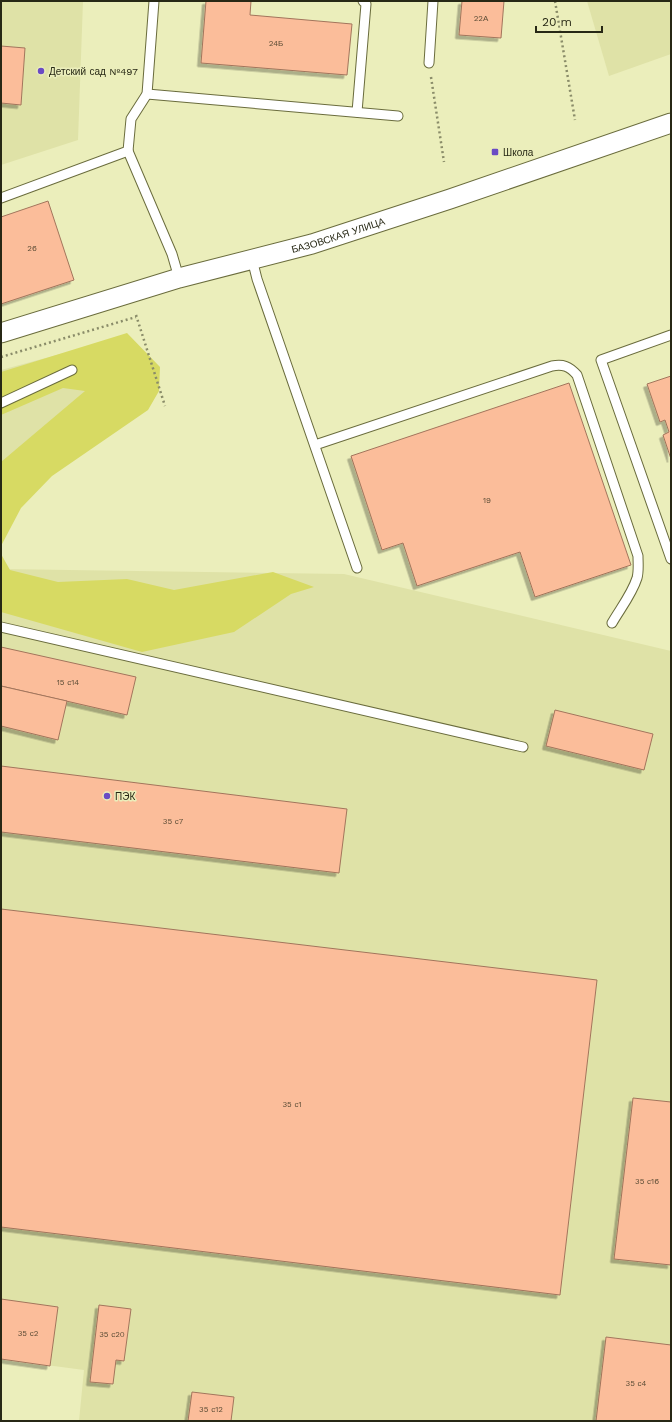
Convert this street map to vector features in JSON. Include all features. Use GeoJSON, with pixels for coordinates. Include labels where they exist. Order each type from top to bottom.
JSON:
{"type":"FeatureCollection","features":[{"type":"Feature","properties":{"kind":"street","name":"БАЗОВСКАЯ УЛИЦА"},"geometry":{"type":"LineString","coordinates":[[1,333],[179,278],[327,239],[671,123]]}},
{"type":"Feature","properties":{"kind":"lane"},"geometry":{"type":"LineString","coordinates":[[154,1],[147,94],[131,119],[128,152],[172,254],[179,278]]}},
{"type":"Feature","properties":{"kind":"lane"},"geometry":{"type":"LineString","coordinates":[[357,112],[366,4],[363,1]]}},
{"type":"Feature","properties":{"kind":"lane"},"geometry":{"type":"LineString","coordinates":[[429,63],[433,1]]}},
{"type":"Feature","properties":{"kind":"lane"},"geometry":{"type":"LineString","coordinates":[[147,94],[398,116]]}},
{"type":"Feature","properties":{"kind":"lane"},"geometry":{"type":"LineString","coordinates":[[1,198],[128,152]]}},
{"type":"Feature","properties":{"kind":"lane"},"geometry":{"type":"LineString","coordinates":[[252,259],[357,568]]}},
{"type":"Feature","properties":{"kind":"lane"},"geometry":{"type":"LineString","coordinates":[[671,335],[601,360],[671,559]]}},
{"type":"Feature","properties":{"kind":"lane"},"geometry":{"type":"LineString","coordinates":[[315,445],[552,366],[559,364],[572,369],[576,375],[638,556],[639,569],[635,583],[612,623]]}},
{"type":"Feature","properties":{"kind":"lane"},"geometry":{"type":"LineString","coordinates":[[1,403],[72,370]]}},
{"type":"Feature","properties":{"kind":"lane"},"geometry":{"type":"LineString","coordinates":[[1,627],[523,747]]}},
{"type":"Feature","properties":{"kind":"path"},"geometry":{"type":"LineString","coordinates":[[555,1],[575,120]]}},
{"type":"Feature","properties":{"kind":"path"},"geometry":{"type":"LineString","coordinates":[[429,63],[444,162]]}},
{"type":"Feature","properties":{"kind":"path"},"geometry":{"type":"LineString","coordinates":[[134,310],[165,406]]}},
{"type":"Feature","properties":{"kind":"path"},"geometry":{"type":"LineString","coordinates":[[1,357],[136,317]]}},
{"type":"Feature","properties":{"kind":"shaded area","name":"Детский сад №497"},"geometry":{"type":"Polygon","coordinates":[[[1,1],[83,1],[78,140],[1,165],[1,1]]]}},
{"type":"Feature","properties":{"kind":"shaded area"},"geometry":{"type":"Polygon","coordinates":[[[587,1],[671,1],[671,54],[609,76],[587,1]]]}},
{"type":"Feature","properties":{"kind":"shaded area"},"geometry":{"type":"Polygon","coordinates":[[[127,333],[160,367],[159,391],[148,410],[52,476],[21,508],[1,546],[1,462],[85,391],[63,388],[1,415],[1,372],[127,333]]]}},
{"type":"Feature","properties":{"kind":"shaded area"},"geometry":{"type":"Polygon","coordinates":[[[120,338],[130,365],[1,471],[1,370],[120,338]]]}},
{"type":"Feature","properties":{"kind":"shaded area"},"geometry":{"type":"Polygon","coordinates":[[[1,554],[10,570],[58,582],[127,579],[174,590],[273,572],[314,587],[291,594],[234,632],[142,652],[1,612],[1,554]]]}},
{"type":"Feature","properties":{"kind":"shaded area"},"geometry":{"type":"Polygon","coordinates":[[[1,569],[344,574],[671,651],[671,1421],[79,1421],[84,1370],[1,1359],[1,569]]]}},
{"type":"Feature","properties":{"kind":"building"},"geometry":{"type":"Polygon","coordinates":[[[206,1],[251,1],[250,15],[352,24],[347,75],[201,63],[206,1]]]}},
{"type":"Feature","properties":{"kind":"building"},"geometry":{"type":"Polygon","coordinates":[[[462,1],[504,1],[501,38],[459,35],[462,1]]]}},
{"type":"Feature","properties":{"kind":"building"},"geometry":{"type":"Polygon","coordinates":[[[1,46],[25,48],[21,105],[1,103],[1,46]]]}},
{"type":"Feature","properties":{"kind":"building"},"geometry":{"type":"Polygon","coordinates":[[[48,201],[74,280],[1,304],[1,217],[48,201]]]}},
{"type":"Feature","properties":{"kind":"building"},"geometry":{"type":"Polygon","coordinates":[[[671,376],[671,459],[663,435],[669,432],[665,420],[660,422],[647,384],[671,376]]]}},
{"type":"Feature","properties":{"kind":"building"},"geometry":{"type":"Polygon","coordinates":[[[569,383],[631,565],[535,597],[520,552],[417,586],[403,543],[382,550],[351,456],[569,383]]]}},
{"type":"Feature","properties":{"kind":"building"},"geometry":{"type":"Polygon","coordinates":[[[1,647],[136,677],[127,715],[1,686],[1,647]]]}},
{"type":"Feature","properties":{"kind":"building"},"geometry":{"type":"Polygon","coordinates":[[[1,686],[67,701],[58,740],[1,726],[1,686]]]}},
{"type":"Feature","properties":{"kind":"building"},"geometry":{"type":"Polygon","coordinates":[[[555,710],[653,734],[644,770],[546,746],[555,710]]]}},
{"type":"Feature","properties":{"kind":"building"},"geometry":{"type":"Polygon","coordinates":[[[1,766],[347,809],[339,873],[1,832],[1,766]]]}},
{"type":"Feature","properties":{"kind":"building"},"geometry":{"type":"Polygon","coordinates":[[[1,909],[597,980],[560,1295],[1,1227],[1,909]]]}},
{"type":"Feature","properties":{"kind":"building"},"geometry":{"type":"Polygon","coordinates":[[[633,1098],[671,1102],[671,1265],[614,1259],[633,1098]]]}},
{"type":"Feature","properties":{"kind":"building"},"geometry":{"type":"Polygon","coordinates":[[[1,1299],[58,1307],[50,1366],[1,1359],[1,1299]]]}},
{"type":"Feature","properties":{"kind":"building"},"geometry":{"type":"Polygon","coordinates":[[[99,1305],[131,1309],[124,1361],[116,1360],[113,1384],[90,1382],[99,1305]]]}},
{"type":"Feature","properties":{"kind":"building"},"geometry":{"type":"Polygon","coordinates":[[[606,1337],[671,1345],[671,1421],[596,1421],[606,1337]]]}},
{"type":"Feature","properties":{"kind":"building"},"geometry":{"type":"Polygon","coordinates":[[[192,1392],[234,1397],[231,1421],[188,1421],[192,1392]]]}},
{"type":"Feature","properties":{"kind":"place","name":"Детский сад №497"},"geometry":{"type":"Point","coordinates":[41,71]}},
{"type":"Feature","properties":{"kind":"place","name":"Школа"},"geometry":{"type":"Point","coordinates":[495,152]}},
{"type":"Feature","properties":{"kind":"place","name":"ПЭК"},"geometry":{"type":"Point","coordinates":[107,796]}}]}
